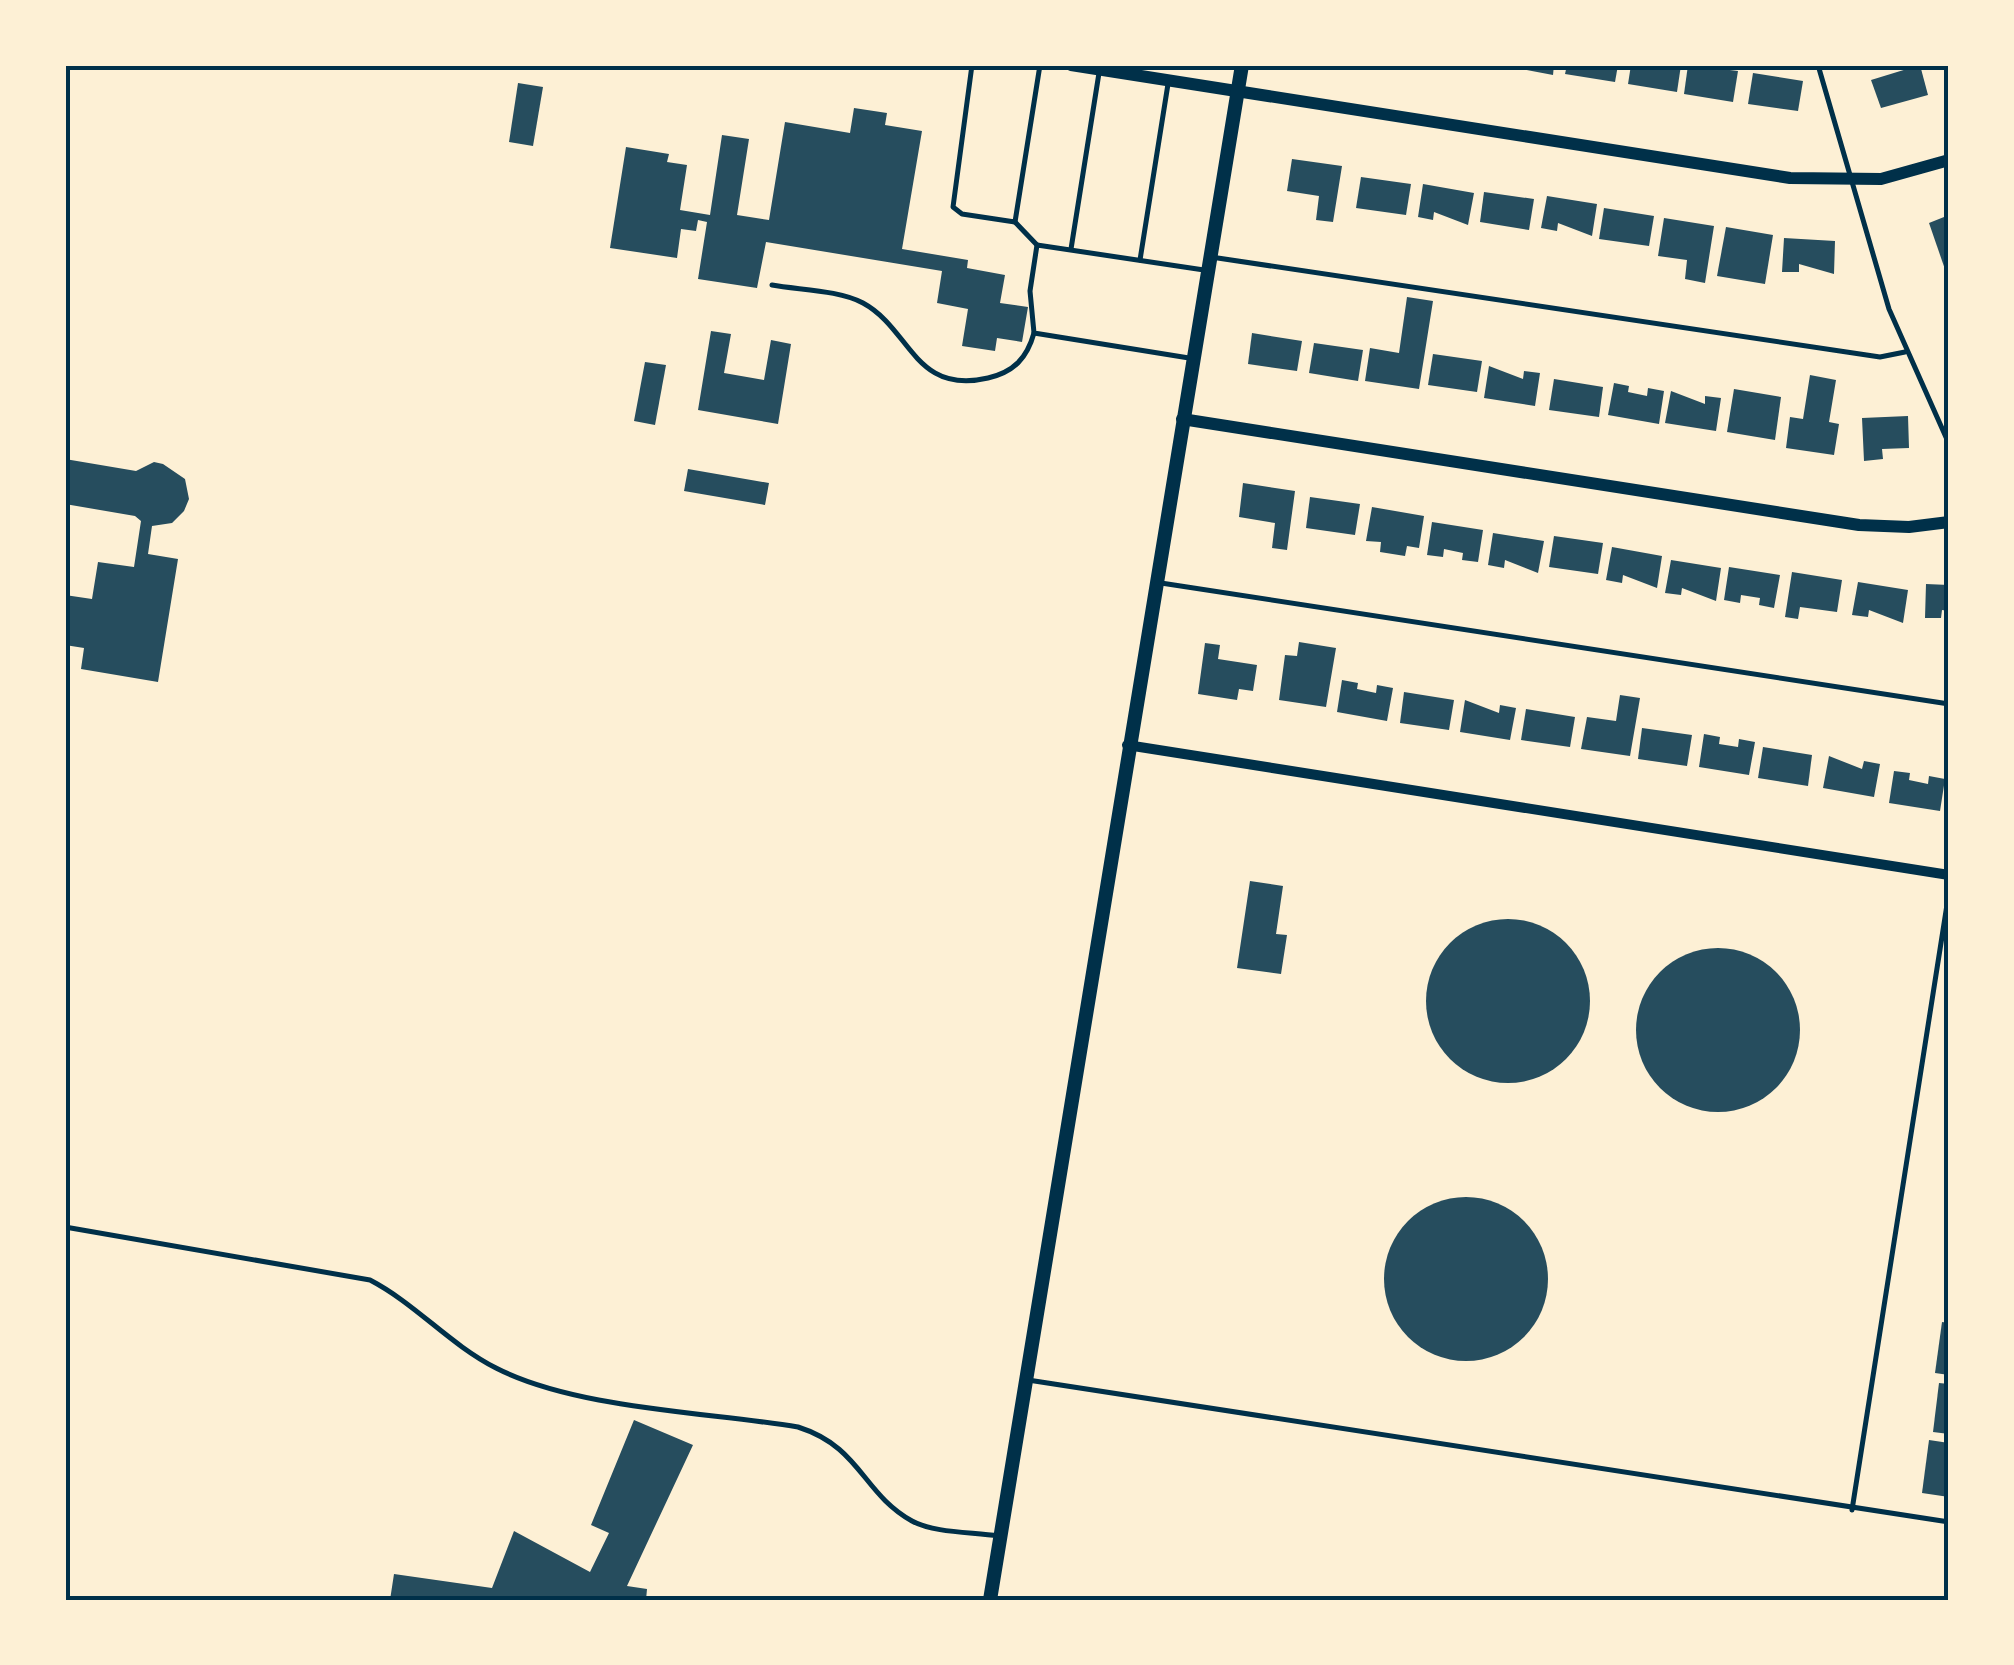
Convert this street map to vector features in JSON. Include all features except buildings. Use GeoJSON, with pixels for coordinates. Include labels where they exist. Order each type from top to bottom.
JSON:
{"type":"FeatureCollection","features":[{"type":"Feature","properties":{"kind":"main road"},"geometry":{"type":"LineString","coordinates":[[990,1600],[1242,65]]}},
{"type":"Feature","properties":{"kind":"street"},"geometry":{"type":"LineString","coordinates":[[1072,65],[1790,178],[1881,179],[1949,160]]}},
{"type":"Feature","properties":{"kind":"street"},"geometry":{"type":"LineString","coordinates":[[1182,419],[1859,524],[1909,528],[1949,522]]}},
{"type":"Feature","properties":{"kind":"street"},"geometry":{"type":"LineString","coordinates":[[1128,745],[1949,875]]}},
{"type":"Feature","properties":{"kind":"lane"},"geometry":{"type":"LineString","coordinates":[[972,65],[953,206],[962,214],[1015,222],[1037,246],[1140,260],[1208,263],[1880,357],[1905,352]]}},
{"type":"Feature","properties":{"kind":"lane"},"geometry":{"type":"LineString","coordinates":[[1015,222],[1040,65]]}},
{"type":"Feature","properties":{"kind":"lane"},"geometry":{"type":"LineString","coordinates":[[1818,65],[1849,181],[1905,352],[1949,444]]}},
{"type":"Feature","properties":{"kind":"lane"},"geometry":{"type":"LineString","coordinates":[[1071,250],[1100,70]]}},
{"type":"Feature","properties":{"kind":"lane"},"geometry":{"type":"LineString","coordinates":[[1140,260],[1168,81]]}},
{"type":"Feature","properties":{"kind":"lane"},"geometry":{"type":"LineString","coordinates":[[772,285],[860,301],[918,363],[953,379],[1000,375],[1022,362],[1034,333],[1030,291],[1037,246]]}},
{"type":"Feature","properties":{"kind":"lane"},"geometry":{"type":"LineString","coordinates":[[1034,333],[1192,358]]}},
{"type":"Feature","properties":{"kind":"lane"},"geometry":{"type":"LineString","coordinates":[[1155,582],[1949,704]]}},
{"type":"Feature","properties":{"kind":"lane"},"geometry":{"type":"LineString","coordinates":[[1852,1510],[1949,892]]}},
{"type":"Feature","properties":{"kind":"lane"},"geometry":{"type":"LineString","coordinates":[[65,1227],[370,1280],[402,1297],[452,1341],[498,1369],[580,1395],[766,1421],[828,1436],[887,1504],[916,1524],[1000,1537]]}},
{"type":"Feature","properties":{"kind":"lane"},"geometry":{"type":"LineString","coordinates":[[1026,1380],[1949,1522]]}}]}
